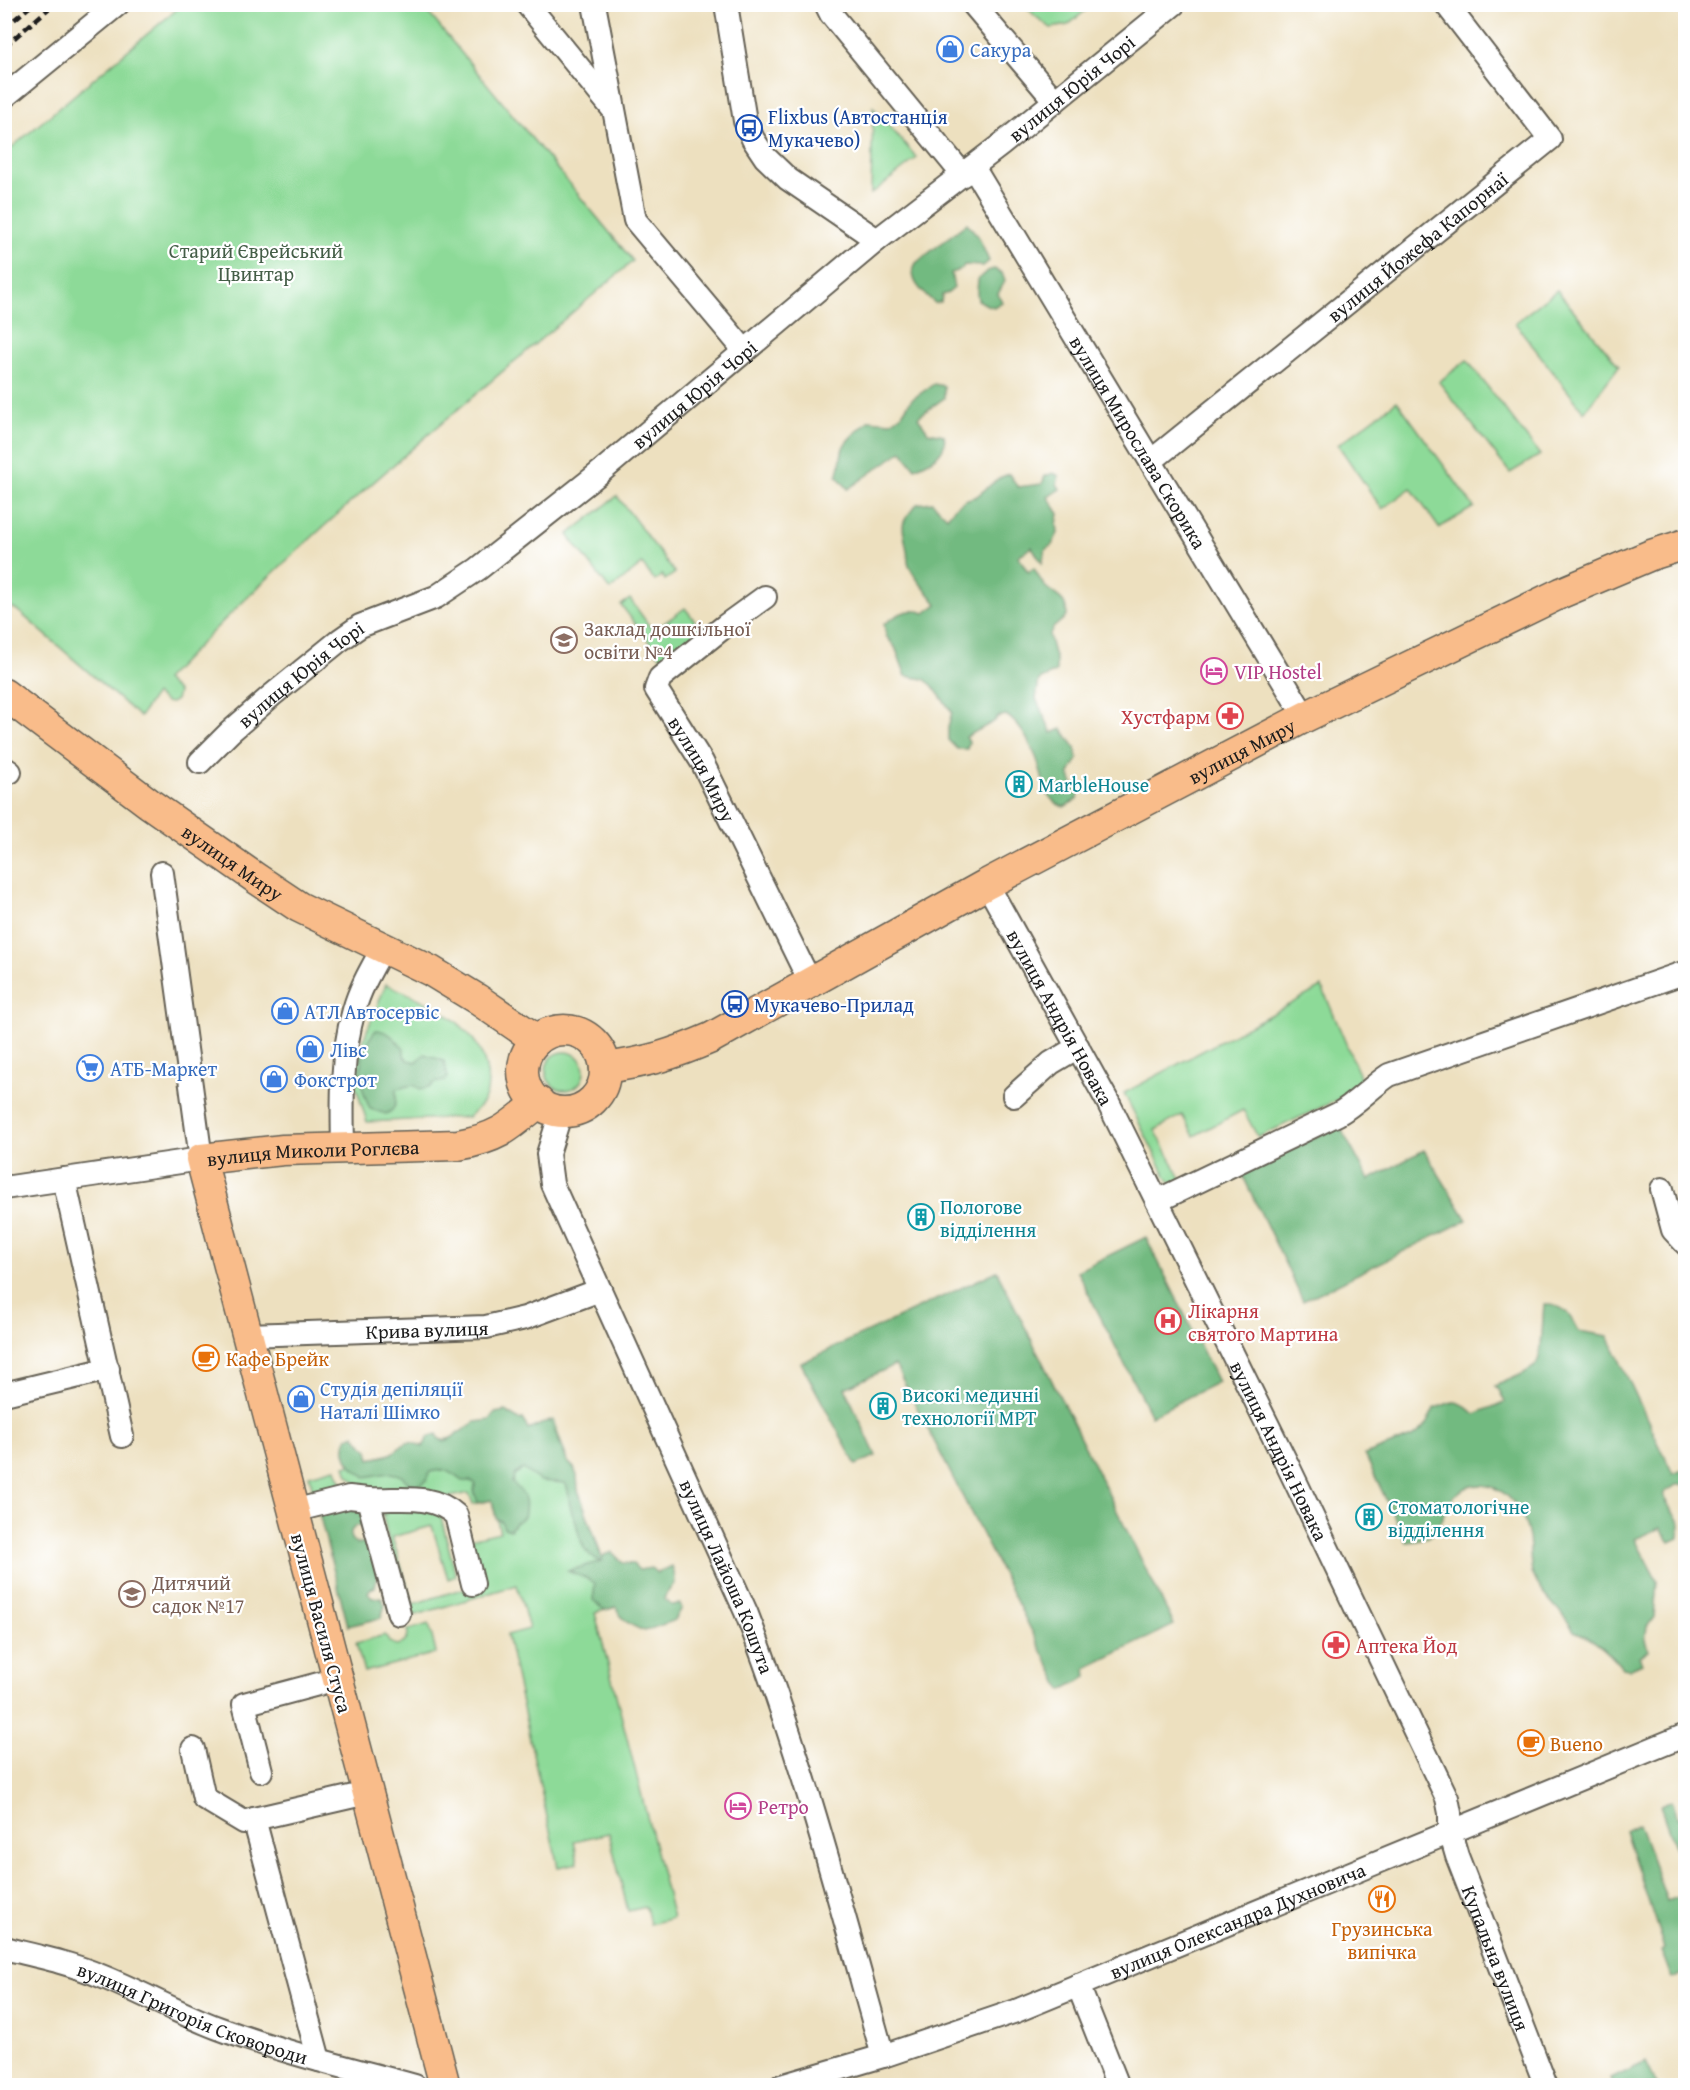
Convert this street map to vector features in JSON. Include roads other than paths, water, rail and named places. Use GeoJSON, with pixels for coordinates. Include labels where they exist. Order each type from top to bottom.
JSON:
{"type":"FeatureCollection","features":[{"type":"Feature","properties":{"kind":"main road","name":"вулиця Миру"},"geometry":{"type":"LineString","coordinates":[[605,1068],[641,1063],[673,1055],[711,1038],[987,884],[1305,717],[1561,593],[1640,559],[1686,544]]}},
{"type":"Feature","properties":{"kind":"main road","name":"вулиця Миру"},"geometry":{"type":"LineString","coordinates":[[4,694],[150,804],[299,907],[431,971],[537,1040]]}},
{"type":"Feature","properties":{"kind":"main road"},"geometry":{"type":"LineString","coordinates":[[553,1030],[580,1033],[591,1040],[599,1051],[605,1068],[602,1088],[595,1098],[585,1106],[573,1111],[550,1107],[530,1093],[525,1081],[526,1056],[537,1040],[553,1030]]}},
{"type":"Feature","properties":{"kind":"main road","name":"вулиця Миколи Роглєва"},"geometry":{"type":"LineString","coordinates":[[201,1159],[283,1150],[458,1145],[496,1135],[515,1122],[550,1107]]}},
{"type":"Feature","properties":{"kind":"main road","name":"вулиця Василя Стуса"},"geometry":{"type":"LineString","coordinates":[[201,1159],[445,2085]]}},
{"type":"Feature","properties":{"kind":"street"},"geometry":{"type":"LineString","coordinates":[[4,97],[118,4]]}},
{"type":"Feature","properties":{"kind":"street"},"geometry":{"type":"LineString","coordinates":[[527,4],[615,111]]}},
{"type":"Feature","properties":{"kind":"street"},"geometry":{"type":"LineString","coordinates":[[594,4],[635,220],[746,351]]}},
{"type":"Feature","properties":{"kind":"street"},"geometry":{"type":"LineString","coordinates":[[726,4],[745,121],[753,140],[765,157],[788,179],[877,240]]}},
{"type":"Feature","properties":{"kind":"street","name":"вулиця Мирослава Скорика"},"geometry":{"type":"LineString","coordinates":[[826,4],[831,14],[968,171],[1151,462],[1305,717]]}},
{"type":"Feature","properties":{"kind":"street"},"geometry":{"type":"LineString","coordinates":[[973,4],[1055,101]]}},
{"type":"Feature","properties":{"kind":"street","name":"вулиця Юрія Чорі"},"geometry":{"type":"LineString","coordinates":[[200,762],[246,718],[360,626],[436,597],[478,569],[597,475],[877,240],[968,171],[1174,4]]}},
{"type":"Feature","properties":{"kind":"street","name":"вулиця Йожефа Капорнаї"},"geometry":{"type":"LineString","coordinates":[[1151,462],[1550,139],[1446,4]]}},
{"type":"Feature","properties":{"kind":"street","name":"вулиця Миру"},"geometry":{"type":"LineString","coordinates":[[765,597],[660,678],[656,689],[702,762],[810,982]]}},
{"type":"Feature","properties":{"kind":"street"},"geometry":{"type":"LineString","coordinates":[[162,873],[201,1159]]}},
{"type":"Feature","properties":{"kind":"street","name":"вулиця Андрія Новака"},"geometry":{"type":"LineString","coordinates":[[987,884],[1108,1102],[1288,1466],[1447,1797],[1450,1832]]}},
{"type":"Feature","properties":{"kind":"street"},"geometry":{"type":"LineString","coordinates":[[343,1147],[341,1102],[347,1040],[354,1009],[383,948]]}},
{"type":"Feature","properties":{"kind":"street"},"geometry":{"type":"LineString","coordinates":[[1157,1201],[1354,1105],[1372,1086],[1389,1075],[1686,972]]}},
{"type":"Feature","properties":{"kind":"street"},"geometry":{"type":"LineString","coordinates":[[1014,1096],[1051,1063],[1078,1047]]}},
{"type":"Feature","properties":{"kind":"street","name":"вулиця Лайоша Кошута"},"geometry":{"type":"LineString","coordinates":[[550,1107],[548,1167],[552,1184],[746,1612],[767,1666],[804,1781],[883,2056]]}},
{"type":"Feature","properties":{"kind":"street","name":"вулиця Миколи Роглєва"},"geometry":{"type":"LineString","coordinates":[[4,1188],[201,1159]]}},
{"type":"Feature","properties":{"kind":"street"},"geometry":{"type":"LineString","coordinates":[[64,1179],[122,1436]]}},
{"type":"Feature","properties":{"kind":"street"},"geometry":{"type":"LineString","coordinates":[[1662,1189],[1673,1230],[1686,1244]]}},
{"type":"Feature","properties":{"kind":"street","name":"Крива вулиця"},"geometry":{"type":"LineString","coordinates":[[247,1335],[486,1328],[525,1318],[600,1290]]}},
{"type":"Feature","properties":{"kind":"street"},"geometry":{"type":"LineString","coordinates":[[4,1394],[108,1369]]}},
{"type":"Feature","properties":{"kind":"street"},"geometry":{"type":"LineString","coordinates":[[293,1511],[350,1497],[425,1499],[456,1515],[473,1584]]}},
{"type":"Feature","properties":{"kind":"street"},"geometry":{"type":"LineString","coordinates":[[368,1499],[399,1614]]}},
{"type":"Feature","properties":{"kind":"street"},"geometry":{"type":"LineString","coordinates":[[261,1771],[244,1704],[337,1679]]}},
{"type":"Feature","properties":{"kind":"street","name":"вулиця Олександра Духновича"},"geometry":{"type":"LineString","coordinates":[[781,2085],[883,2056],[1005,2015],[1686,1735]]}},
{"type":"Feature","properties":{"kind":"street"},"geometry":{"type":"LineString","coordinates":[[193,1749],[204,1798],[252,1826],[319,2060]]}},
{"type":"Feature","properties":{"kind":"street"},"geometry":{"type":"LineString","coordinates":[[252,1826],[367,1793]]}},
{"type":"Feature","properties":{"kind":"street","name":"Купальна вулиця"},"geometry":{"type":"LineString","coordinates":[[1450,1832],[1546,2085]]}},
{"type":"Feature","properties":{"kind":"street","name":"вулиця Григорія Сковороди"},"geometry":{"type":"LineString","coordinates":[[4,1948],[99,1975],[181,2014],[221,2029],[319,2060],[415,2085]]}},
{"type":"Feature","properties":{"kind":"street"},"geometry":{"type":"LineString","coordinates":[[1078,1985],[1118,2085]]}},
{"type":"Feature","properties":{"kind":"railway"},"geometry":{"type":"LineString","coordinates":[[4,28],[33,4]]}},
{"type":"Feature","properties":{"kind":"railway"},"geometry":{"type":"LineString","coordinates":[[4,47],[54,4]]}},
{"type":"Feature","properties":{"kind":"place","name":"Сакура"},"geometry":{"type":"Point","coordinates":[950,49]}},
{"type":"Feature","properties":{"kind":"place","name":"Flixbus (Автостанція Мукачево)"},"geometry":{"type":"Point","coordinates":[749,128]}},
{"type":"Feature","properties":{"kind":"place","name":"Заклад дошкільної освіти №4"},"geometry":{"type":"Point","coordinates":[564,640]}},
{"type":"Feature","properties":{"kind":"place","name":"VIP Hostel"},"geometry":{"type":"Point","coordinates":[1214,671]}},
{"type":"Feature","properties":{"kind":"place","name":"Хустфарм"},"geometry":{"type":"Point","coordinates":[1230,716]}},
{"type":"Feature","properties":{"kind":"place","name":"MarbleHouse"},"geometry":{"type":"Point","coordinates":[1019,784]}},
{"type":"Feature","properties":{"kind":"place","name":"Мукачево-Прилад"},"geometry":{"type":"Point","coordinates":[735,1004]}},
{"type":"Feature","properties":{"kind":"place","name":"АТЛ Автосервіс"},"geometry":{"type":"Point","coordinates":[285,1011]}},
{"type":"Feature","properties":{"kind":"place","name":"Лівс"},"geometry":{"type":"Point","coordinates":[310,1049]}},
{"type":"Feature","properties":{"kind":"place","name":"АТБ-Маркет"},"geometry":{"type":"Point","coordinates":[90,1068]}},
{"type":"Feature","properties":{"kind":"place","name":"Фокстрот"},"geometry":{"type":"Point","coordinates":[274,1079]}},
{"type":"Feature","properties":{"kind":"place","name":"Пологове відділення"},"geometry":{"type":"Point","coordinates":[921,1217]}},
{"type":"Feature","properties":{"kind":"place","name":"Лікарня святого Мартина"},"geometry":{"type":"Point","coordinates":[1168,1321]}},
{"type":"Feature","properties":{"kind":"place","name":"Кафе Брейк"},"geometry":{"type":"Point","coordinates":[206,1358]}},
{"type":"Feature","properties":{"kind":"place","name":"Студія депіляції Наталі Шімко"},"geometry":{"type":"Point","coordinates":[301,1399]}},
{"type":"Feature","properties":{"kind":"place","name":"Високі медичні технології МРТ"},"geometry":{"type":"Point","coordinates":[883,1406]}},
{"type":"Feature","properties":{"kind":"place","name":"Стоматологічне відділення"},"geometry":{"type":"Point","coordinates":[1369,1517]}},
{"type":"Feature","properties":{"kind":"place","name":"Дитячий садок №17"},"geometry":{"type":"Point","coordinates":[132,1594]}},
{"type":"Feature","properties":{"kind":"place","name":"Аптека Йод"},"geometry":{"type":"Point","coordinates":[1336,1645]}},
{"type":"Feature","properties":{"kind":"place","name":"Bueno"},"geometry":{"type":"Point","coordinates":[1531,1743]}},
{"type":"Feature","properties":{"kind":"place","name":"Ретро"},"geometry":{"type":"Point","coordinates":[738,1806]}},
{"type":"Feature","properties":{"kind":"place","name":"Грузинська випічка"},"geometry":{"type":"Point","coordinates":[1382,1899]}},
{"type":"Feature","properties":{"kind":"park label","name":"Старий Єврейський Цвинтар"},"geometry":{"type":"Point","coordinates":[256,262]}}]}
